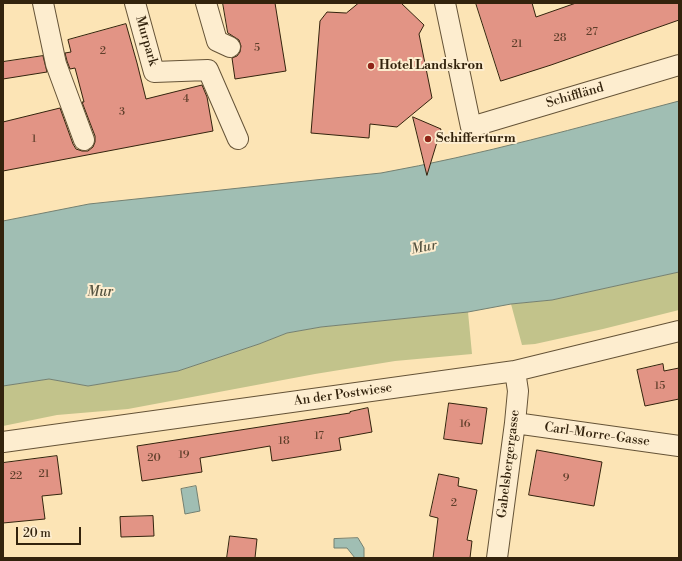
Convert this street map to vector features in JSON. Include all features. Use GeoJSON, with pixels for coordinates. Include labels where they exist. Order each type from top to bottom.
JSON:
{"type":"FeatureCollection","features":[{"type":"Feature","properties":{"kind":"street"},"geometry":{"type":"LineString","coordinates":[[43,3],[56,64],[84,140]]}},
{"type":"Feature","properties":{"kind":"street","name":"Murpark"},"geometry":{"type":"LineString","coordinates":[[136,3],[154,72],[208,70],[238,139]]}},
{"type":"Feature","properties":{"kind":"street"},"geometry":{"type":"LineString","coordinates":[[206,3],[217,41],[230,47]]}},
{"type":"Feature","properties":{"kind":"street","name":"Schiffländ"},"geometry":{"type":"LineString","coordinates":[[445,3],[471,126],[679,65]]}},
{"type":"Feature","properties":{"kind":"street","name":"An der Postwiese"},"geometry":{"type":"LineString","coordinates":[[3,442],[515,371],[679,331]]}},
{"type":"Feature","properties":{"kind":"street","name":"Gabelsbergergasse"},"geometry":{"type":"LineString","coordinates":[[497,558],[515,423],[518,391],[515,371]]}},
{"type":"Feature","properties":{"kind":"street","name":"Carl-Morre-Gasse"},"geometry":{"type":"LineString","coordinates":[[515,423],[679,446]]}},
{"type":"Feature","properties":{"kind":"green space"},"geometry":{"type":"Polygon","coordinates":[[[679,272],[679,310],[603,329],[535,344],[522,345],[511,304],[552,300],[679,272]]]}},
{"type":"Feature","properties":{"kind":"green space"},"geometry":{"type":"Polygon","coordinates":[[[468,312],[472,354],[395,361],[315,374],[128,409],[57,415],[3,426],[3,386],[49,379],[88,386],[178,371],[287,333],[321,327],[468,312]]]}},
{"type":"Feature","properties":{"kind":"water","name":"Mur"},"geometry":{"type":"Polygon","coordinates":[[[679,101],[679,272],[552,300],[511,304],[468,312],[321,327],[287,333],[178,371],[88,386],[49,379],[3,386],[3,221],[89,204],[381,173],[456,158],[679,101]]]}},
{"type":"Feature","properties":{"kind":"water"},"geometry":{"type":"Polygon","coordinates":[[[196,486],[200,511],[185,514],[181,489],[196,486]]]}},
{"type":"Feature","properties":{"kind":"water"},"geometry":{"type":"Polygon","coordinates":[[[358,538],[364,548],[364,558],[355,558],[347,548],[334,548],[334,539],[358,538]]]}},
{"type":"Feature","properties":{"kind":"building"},"geometry":{"type":"Polygon","coordinates":[[[223,3],[275,3],[286,71],[235,79],[232,58],[237,56],[240,52],[241,46],[239,40],[228,33],[223,3]]]}},
{"type":"Feature","properties":{"kind":"building","name":"Hotel Landskron"},"geometry":{"type":"Polygon","coordinates":[[[359,3],[401,3],[424,25],[419,34],[432,98],[397,127],[370,124],[369,138],[311,133],[320,21],[327,12],[346,13],[359,3]]]}},
{"type":"Feature","properties":{"kind":"building"},"geometry":{"type":"Polygon","coordinates":[[[476,3],[532,3],[536,17],[576,3],[679,3],[679,20],[501,81],[476,3]]]}},
{"type":"Feature","properties":{"kind":"building"},"geometry":{"type":"Polygon","coordinates":[[[126,24],[146,99],[202,85],[207,97],[213,131],[3,171],[3,122],[60,108],[76,149],[88,151],[93,147],[95,136],[82,102],[84,102],[75,68],[70,69],[65,53],[71,52],[68,40],[126,24]]]}},
{"type":"Feature","properties":{"kind":"building"},"geometry":{"type":"Polygon","coordinates":[[[43,56],[47,72],[3,79],[3,62],[43,56]]]}},
{"type":"Feature","properties":{"kind":"building"},"geometry":{"type":"Polygon","coordinates":[[[413,117],[441,129],[427,175],[413,117]]]}},
{"type":"Feature","properties":{"kind":"building"},"geometry":{"type":"Polygon","coordinates":[[[663,364],[664,371],[679,368],[679,399],[645,406],[637,370],[663,364]]]}},
{"type":"Feature","properties":{"kind":"building"},"geometry":{"type":"Polygon","coordinates":[[[449,403],[487,408],[482,444],[444,439],[449,403]]]}},
{"type":"Feature","properties":{"kind":"building"},"geometry":{"type":"Polygon","coordinates":[[[368,408],[372,432],[339,438],[341,450],[272,461],[270,446],[200,458],[202,472],[142,481],[137,446],[350,413],[368,408]]]}},
{"type":"Feature","properties":{"kind":"building"},"geometry":{"type":"Polygon","coordinates":[[[537,450],[602,462],[594,506],[529,495],[537,450]]]}},
{"type":"Feature","properties":{"kind":"building"},"geometry":{"type":"Polygon","coordinates":[[[57,456],[62,494],[42,496],[45,519],[3,523],[3,463],[57,456]]]}},
{"type":"Feature","properties":{"kind":"building"},"geometry":{"type":"Polygon","coordinates":[[[439,474],[459,478],[458,486],[477,490],[467,540],[472,541],[470,558],[433,558],[438,518],[430,516],[439,474]]]}},
{"type":"Feature","properties":{"kind":"building"},"geometry":{"type":"Polygon","coordinates":[[[153,516],[154,536],[121,537],[120,517],[153,516]]]}},
{"type":"Feature","properties":{"kind":"building"},"geometry":{"type":"Polygon","coordinates":[[[230,536],[257,539],[255,558],[227,558],[230,536]]]}},
{"type":"Feature","properties":{"kind":"place","name":"Hotel Landskron"},"geometry":{"type":"Point","coordinates":[371,66]}},
{"type":"Feature","properties":{"kind":"place","name":"Schifferturm"},"geometry":{"type":"Point","coordinates":[428,139]}}]}
